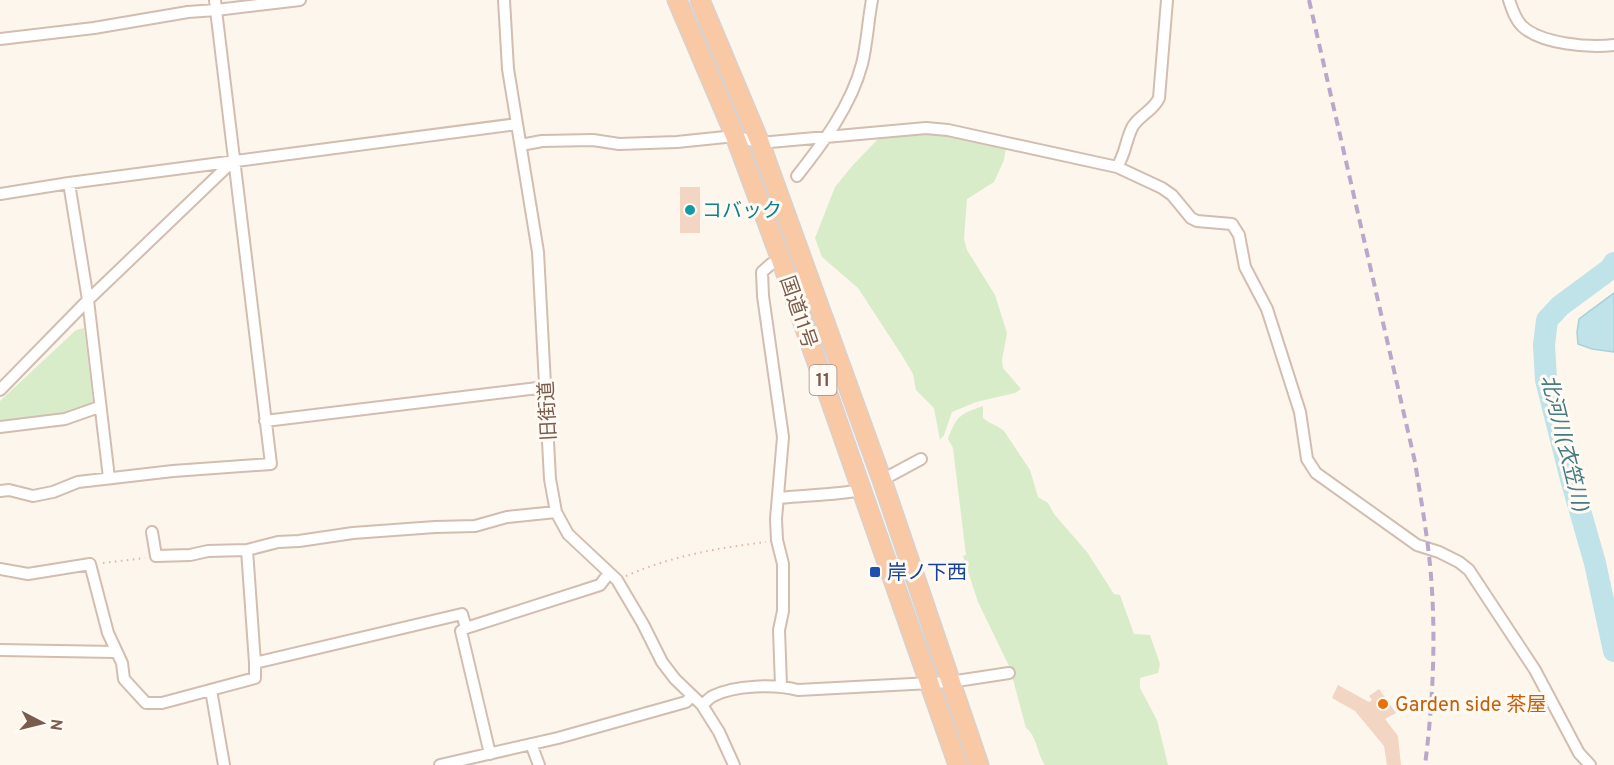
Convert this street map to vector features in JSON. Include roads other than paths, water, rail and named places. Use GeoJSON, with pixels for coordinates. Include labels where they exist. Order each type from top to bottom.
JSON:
{"type":"FeatureCollection","features":[{"type":"Feature","properties":{"kind":"highway","name":"国道11号"},"geometry":{"type":"LineString","coordinates":[[677,0],[735,136],[781,260],[958,765]]}},
{"type":"Feature","properties":{"kind":"highway","name":"国道11号"},"geometry":{"type":"LineString","coordinates":[[700,0],[760,143],[882,480],[979,765]]}},
{"type":"Feature","properties":{"kind":"street"},"geometry":{"type":"LineString","coordinates":[[0,39],[94,28],[188,12],[215,5],[300,0]]}},
{"type":"Feature","properties":{"kind":"street","name":"旧街道"},"geometry":{"type":"LineString","coordinates":[[504,0],[508,69],[538,252],[550,479],[556,512],[568,534],[613,577],[643,624],[662,662],[675,679],[702,705],[719,732],[734,765]]}},
{"type":"Feature","properties":{"kind":"street"},"geometry":{"type":"LineString","coordinates":[[797,176],[828,136],[850,93],[862,64],[872,0]]}},
{"type":"Feature","properties":{"kind":"street"},"geometry":{"type":"LineString","coordinates":[[1117,167],[1124,155],[1134,124],[1156,104],[1159,98],[1167,0]]}},
{"type":"Feature","properties":{"kind":"street"},"geometry":{"type":"LineString","coordinates":[[1509,0],[1515,17],[1531,32],[1546,39],[1589,47],[1614,45]]}},
{"type":"Feature","properties":{"kind":"street"},"geometry":{"type":"LineString","coordinates":[[0,490],[33,496],[53,492],[78,482],[271,464],[215,5]]}},
{"type":"Feature","properties":{"kind":"street"},"geometry":{"type":"LineString","coordinates":[[0,194],[517,124]]}},
{"type":"Feature","properties":{"kind":"street"},"geometry":{"type":"LineString","coordinates":[[521,145],[552,141],[593,141],[619,144],[677,142],[735,136],[760,143],[926,128],[948,130],[1117,167],[1162,188],[1172,195],[1191,218],[1197,221],[1232,224],[1239,235],[1245,267],[1267,309],[1300,412],[1307,459],[1316,473],[1417,545],[1439,552],[1469,570],[1535,670],[1579,753],[1590,765]]}},
{"type":"Feature","properties":{"kind":"street"},"geometry":{"type":"LineString","coordinates":[[0,390],[88,300],[233,161]]}},
{"type":"Feature","properties":{"kind":"street"},"geometry":{"type":"LineString","coordinates":[[69,183],[88,300],[109,478]]}},
{"type":"Feature","properties":{"kind":"street"},"geometry":{"type":"LineString","coordinates":[[780,685],[779,630],[783,611],[783,564],[777,540],[776,519],[783,437],[763,296],[762,272],[771,264],[781,260]]}},
{"type":"Feature","properties":{"kind":"street"},"geometry":{"type":"LineString","coordinates":[[265,421],[546,387]]}},
{"type":"Feature","properties":{"kind":"street"},"geometry":{"type":"LineString","coordinates":[[0,427],[65,419],[99,407]]}},
{"type":"Feature","properties":{"kind":"street"},"geometry":{"type":"LineString","coordinates":[[882,480],[921,459]]}},
{"type":"Feature","properties":{"kind":"street"},"geometry":{"type":"LineString","coordinates":[[779,498],[815,494],[832,495],[862,490]]}},
{"type":"Feature","properties":{"kind":"street"},"geometry":{"type":"LineString","coordinates":[[152,532],[156,556],[190,555],[208,551],[247,550],[278,542],[353,533],[475,526],[507,517],[556,512]]}},
{"type":"Feature","properties":{"kind":"street"},"geometry":{"type":"LineString","coordinates":[[0,569],[28,574],[90,564],[108,633],[122,663],[124,679],[146,703],[162,703],[255,678],[247,550]]}},
{"type":"Feature","properties":{"kind":"street"},"geometry":{"type":"LineString","coordinates":[[490,754],[461,631],[600,585],[613,577]]}},
{"type":"Feature","properties":{"kind":"street"},"geometry":{"type":"LineString","coordinates":[[255,663],[462,614],[466,628]]}},
{"type":"Feature","properties":{"kind":"street"},"geometry":{"type":"LineString","coordinates":[[0,650],[115,652]]}},
{"type":"Feature","properties":{"kind":"street"},"geometry":{"type":"LineString","coordinates":[[702,705],[712,696],[747,688],[780,685],[798,690],[950,682],[1009,673]]}},
{"type":"Feature","properties":{"kind":"street"},"geometry":{"type":"LineString","coordinates":[[211,690],[224,765]]}},
{"type":"Feature","properties":{"kind":"street"},"geometry":{"type":"LineString","coordinates":[[440,765],[531,744],[686,702],[692,696]]}},
{"type":"Feature","properties":{"kind":"street"},"geometry":{"type":"LineString","coordinates":[[531,744],[539,765]]}},
{"type":"Feature","properties":{"kind":"water"},"geometry":{"type":"Polygon","coordinates":[[[1614,293],[1614,352],[1592,349],[1578,344],[1579,319],[1614,293]]]}},
{"type":"Feature","properties":{"kind":"waterway","name":"北河川(衣笠川)"},"geometry":{"type":"LineString","coordinates":[[1614,263],[1610,269],[1560,306],[1547,320],[1544,345],[1546,380],[1595,563],[1614,651]]}},
{"type":"Feature","properties":{"kind":"railway"},"geometry":{"type":"LineString","coordinates":[[1309,0],[1415,462],[1424,519],[1433,600],[1432,695],[1425,765]]}},
{"type":"Feature","properties":{"kind":"place","name":"コバック"},"geometry":{"type":"Point","coordinates":[690,210]}},
{"type":"Feature","properties":{"kind":"place","name":"岸ノ下西"},"geometry":{"type":"Point","coordinates":[875,572]}},
{"type":"Feature","properties":{"kind":"place","name":"Garden side 茶屋"},"geometry":{"type":"Point","coordinates":[1383,704]}}]}
